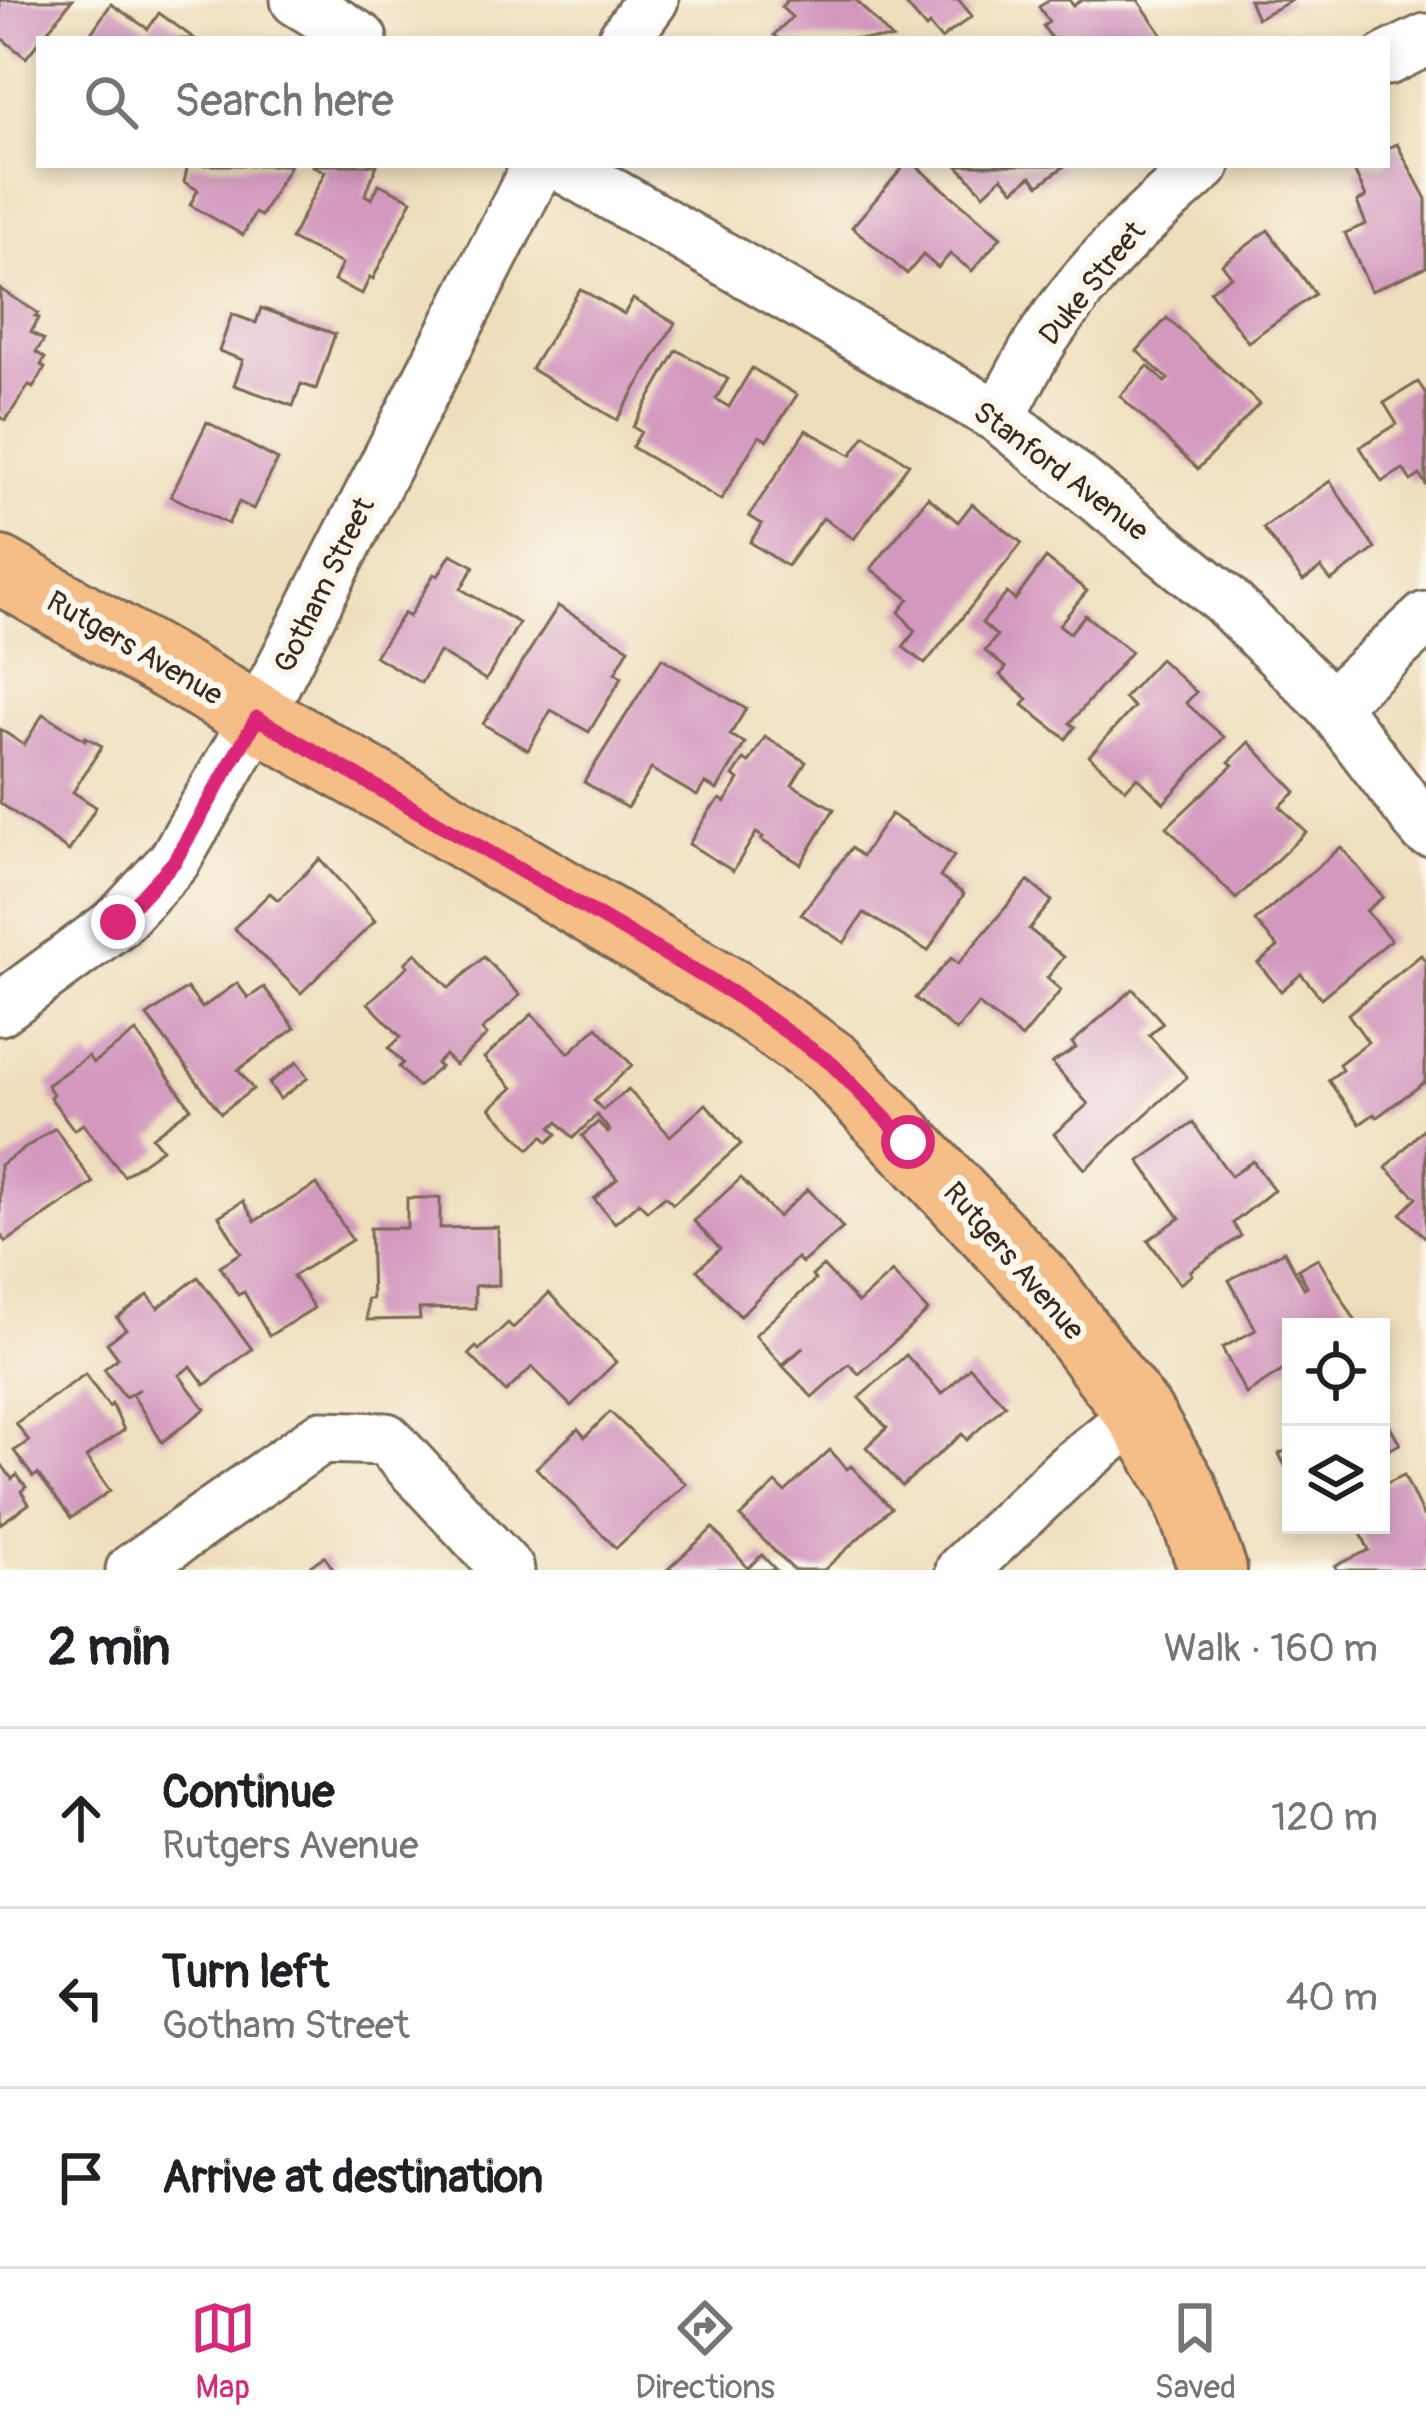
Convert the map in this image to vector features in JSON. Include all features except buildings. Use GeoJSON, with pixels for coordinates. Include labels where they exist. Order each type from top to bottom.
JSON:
{"type":"FeatureCollection","features":[{"type":"Feature","properties":{"kind":"main road","name":"Rutgers Avenue"},"geometry":{"type":"LineString","coordinates":[[0,570],[732,993],[832,1064],[1046,1290],[1138,1413],[1184,1489],[1213,1570]]}},
{"type":"Feature","properties":{"kind":"street"},"geometry":{"type":"LineString","coordinates":[[297,0],[356,36]]}},
{"type":"Feature","properties":{"kind":"street"},"geometry":{"type":"LineString","coordinates":[[626,36],[652,0]]}},
{"type":"Feature","properties":{"kind":"street"},"geometry":{"type":"LineString","coordinates":[[1390,58],[1426,40]]}},
{"type":"Feature","properties":{"kind":"street","name":"Gotham Street"},"geometry":{"type":"LineString","coordinates":[[0,1009],[118,922],[174,862],[257,718],[536,168]]}},
{"type":"Feature","properties":{"kind":"street","name":"Stanford Avenue"},"geometry":{"type":"LineString","coordinates":[[566,168],[999,417],[1223,598],[1331,705],[1426,830]]}},
{"type":"Feature","properties":{"kind":"street","name":"Duke Street"},"geometry":{"type":"LineString","coordinates":[[999,417],[1044,336],[1079,289],[1118,244],[1201,168]]}},
{"type":"Feature","properties":{"kind":"street"},"geometry":{"type":"LineString","coordinates":[[1331,705],[1426,618]]}},
{"type":"Feature","properties":{"kind":"street"},"geometry":{"type":"LineString","coordinates":[[962,1570],[1138,1413]]}},
{"type":"Feature","properties":{"kind":"street"},"geometry":{"type":"LineString","coordinates":[[132,1570],[322,1436],[386,1439],[508,1570]]}},
{"type":"Feature","properties":{"kind":"route"},"geometry":{"type":"LineString","coordinates":[[118,922],[174,862],[257,718],[732,993],[832,1064],[908,1142]]}}]}
